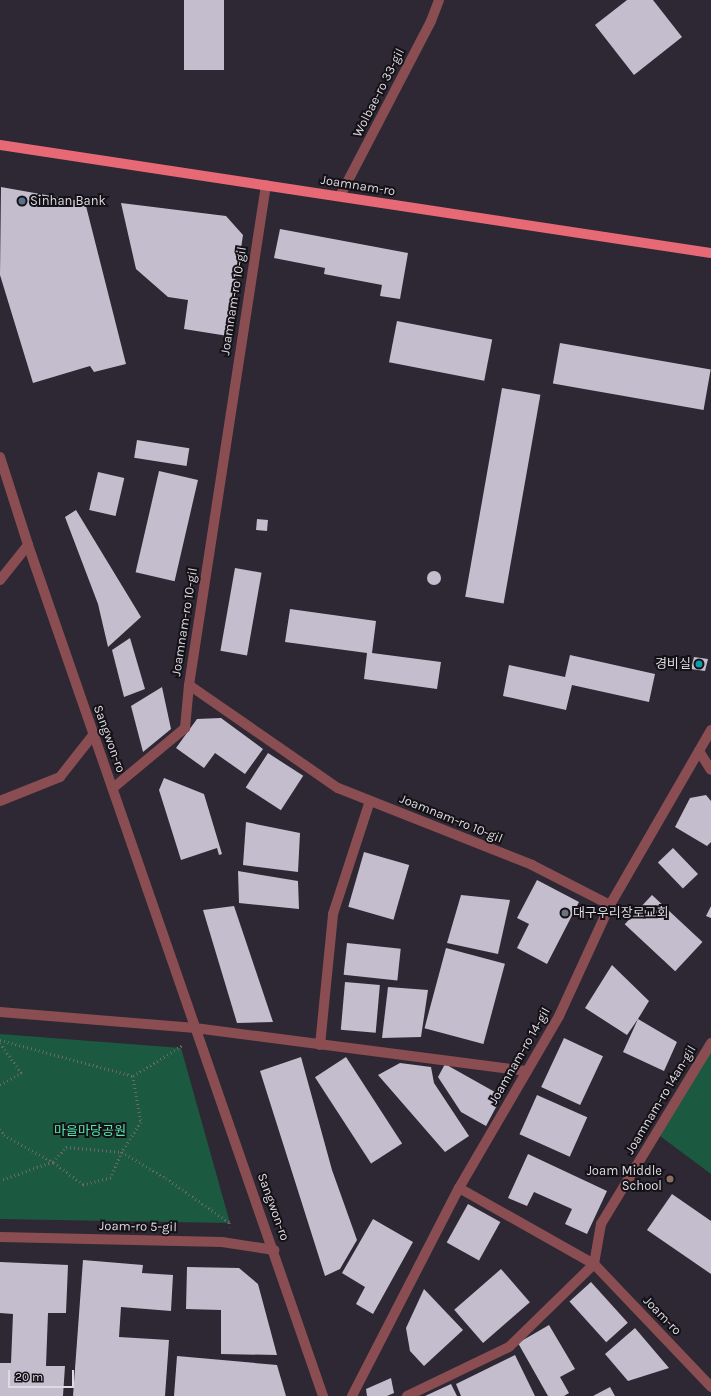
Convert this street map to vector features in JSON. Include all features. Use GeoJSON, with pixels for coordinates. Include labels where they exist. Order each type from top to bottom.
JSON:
{"type":"FeatureCollection","features":[{"type":"Feature","properties":{"kind":"main road","name":"Joamnam-ro"},"geometry":{"type":"LineString","coordinates":[[0,145],[711,253]]}},
{"type":"Feature","properties":{"kind":"street","name":"Wolbae-ro 33-gil"},"geometry":{"type":"LineString","coordinates":[[340,196],[431,21],[439,0]]}},
{"type":"Feature","properties":{"kind":"street","name":"Joamnam-ro 10-gil"},"geometry":{"type":"LineString","coordinates":[[266,185],[189,685],[338,788],[532,865],[610,905]]}},
{"type":"Feature","properties":{"kind":"street","name":"Sangwon-ro"},"geometry":{"type":"LineString","coordinates":[[0,457],[28,545],[93,735],[113,788],[195,1028],[274,1250],[323,1396]]}},
{"type":"Feature","properties":{"kind":"street"},"geometry":{"type":"LineString","coordinates":[[0,580],[28,545]]}},
{"type":"Feature","properties":{"kind":"street"},"geometry":{"type":"LineString","coordinates":[[113,788],[185,728],[189,685]]}},
{"type":"Feature","properties":{"kind":"street","name":"Joamnam-ro 14-gil"},"geometry":{"type":"LineString","coordinates":[[352,1396],[460,1188],[559,1016],[610,905],[711,730]]}},
{"type":"Feature","properties":{"kind":"street"},"geometry":{"type":"LineString","coordinates":[[0,801],[60,777],[93,735]]}},
{"type":"Feature","properties":{"kind":"street"},"geometry":{"type":"LineString","coordinates":[[699,752],[711,770]]}},
{"type":"Feature","properties":{"kind":"street"},"geometry":{"type":"LineString","coordinates":[[320,1045],[333,914],[370,801]]}},
{"type":"Feature","properties":{"kind":"street"},"geometry":{"type":"LineString","coordinates":[[0,1012],[195,1028],[527,1071]]}},
{"type":"Feature","properties":{"kind":"street","name":"Joamnam-ro 14an-gil"},"geometry":{"type":"LineString","coordinates":[[594,1264],[601,1224],[711,1043]]}},
{"type":"Feature","properties":{"kind":"street","name":"Joam-ro"},"geometry":{"type":"LineString","coordinates":[[460,1188],[594,1264],[711,1387]]}},
{"type":"Feature","properties":{"kind":"street","name":"Joam-ro 5-gil"},"geometry":{"type":"LineString","coordinates":[[0,1237],[222,1242],[274,1250]]}},
{"type":"Feature","properties":{"kind":"street"},"geometry":{"type":"LineString","coordinates":[[406,1396],[509,1348],[594,1264]]}},
{"type":"Feature","properties":{"kind":"path"},"geometry":{"type":"LineString","coordinates":[[0,1042],[133,1076],[181,1048]]}},
{"type":"Feature","properties":{"kind":"path"},"geometry":{"type":"LineString","coordinates":[[0,1042],[22,1073],[0,1085]]}},
{"type":"Feature","properties":{"kind":"path"},"geometry":{"type":"LineString","coordinates":[[0,1129],[4,1136],[53,1162],[83,1185],[111,1178],[122,1152],[141,1122],[133,1076]]}},
{"type":"Feature","properties":{"kind":"path"},"geometry":{"type":"LineString","coordinates":[[0,1181],[53,1162],[66,1147],[122,1152],[166,1178],[230,1223]]}},
{"type":"Feature","properties":{"kind":"green space","name":"마을마당공원"},"geometry":{"type":"Polygon","coordinates":[[[0,1034],[181,1048],[230,1223],[0,1219],[0,1034]]]}},
{"type":"Feature","properties":{"kind":"green space"},"geometry":{"type":"Polygon","coordinates":[[[711,1043],[711,1174],[656,1133],[711,1043]]]}},
{"type":"Feature","properties":{"kind":"building"},"geometry":{"type":"Polygon","coordinates":[[[184,0],[224,0],[224,70],[184,70],[184,0]]]}},
{"type":"Feature","properties":{"kind":"building"},"geometry":{"type":"Polygon","coordinates":[[[627,0],[653,0],[682,37],[634,75],[595,25],[627,0]]]}},
{"type":"Feature","properties":{"kind":"building"},"geometry":{"type":"Polygon","coordinates":[[[1,187],[85,202],[126,364],[94,372],[90,366],[33,383],[0,275],[1,187]]]}},
{"type":"Feature","properties":{"kind":"building"},"geometry":{"type":"Polygon","coordinates":[[[121,203],[226,216],[243,235],[228,336],[184,329],[188,300],[168,297],[136,269],[121,203]]]}},
{"type":"Feature","properties":{"kind":"building"},"geometry":{"type":"Polygon","coordinates":[[[280,229],[408,253],[400,299],[380,296],[382,285],[324,274],[325,268],[274,258],[280,229]]]}},
{"type":"Feature","properties":{"kind":"building"},"geometry":{"type":"Polygon","coordinates":[[[397,321],[492,340],[484,381],[389,362],[397,321]]]}},
{"type":"Feature","properties":{"kind":"building"},"geometry":{"type":"Polygon","coordinates":[[[560,343],[711,370],[704,410],[553,383],[560,343]]]}},
{"type":"Feature","properties":{"kind":"building"},"geometry":{"type":"Polygon","coordinates":[[[502,388],[540,395],[504,604],[465,597],[502,388]]]}},
{"type":"Feature","properties":{"kind":"building"},"geometry":{"type":"Polygon","coordinates":[[[137,440],[189,448],[187,466],[134,458],[137,440]]]}},
{"type":"Feature","properties":{"kind":"building"},"geometry":{"type":"Polygon","coordinates":[[[159,471],[198,480],[175,581],[136,572],[159,471]]]}},
{"type":"Feature","properties":{"kind":"building"},"geometry":{"type":"Polygon","coordinates":[[[98,472],[124,478],[116,516],[89,510],[98,472]]]}},
{"type":"Feature","properties":{"kind":"building"},"geometry":{"type":"Polygon","coordinates":[[[76,510],[141,617],[108,647],[98,604],[65,517],[76,510]]]}},
{"type":"Feature","properties":{"kind":"building"},"geometry":{"type":"Polygon","coordinates":[[[257,519],[268,520],[267,531],[256,530],[257,519]]]}},
{"type":"Feature","properties":{"kind":"building"},"geometry":{"type":"Polygon","coordinates":[[[235,568],[262,573],[247,655],[220,651],[235,568]]]}},
{"type":"Feature","properties":{"kind":"building"},"geometry":{"type":"Polygon","coordinates":[[[431,571],[437,571],[441,575],[441,581],[437,585],[431,585],[427,581],[427,575],[431,571]]]}},
{"type":"Feature","properties":{"kind":"building"},"geometry":{"type":"Polygon","coordinates":[[[290,609],[376,621],[372,653],[441,662],[437,689],[364,679],[367,653],[285,642],[290,609]]]}},
{"type":"Feature","properties":{"kind":"building"},"geometry":{"type":"Polygon","coordinates":[[[130,638],[145,689],[124,697],[112,650],[130,638]]]}},
{"type":"Feature","properties":{"kind":"building"},"geometry":{"type":"Polygon","coordinates":[[[570,655],[655,674],[649,702],[572,685],[566,710],[503,696],[509,665],[565,677],[570,655]]]}},
{"type":"Feature","properties":{"kind":"building","name":"경비실"},"geometry":{"type":"Polygon","coordinates":[[[694,657],[708,659],[705,671],[691,669],[694,657]]]}},
{"type":"Feature","properties":{"kind":"building"},"geometry":{"type":"Polygon","coordinates":[[[162,687],[171,729],[143,752],[131,706],[162,687]]]}},
{"type":"Feature","properties":{"kind":"building"},"geometry":{"type":"Polygon","coordinates":[[[221,718],[263,749],[245,774],[215,753],[204,768],[176,748],[197,719],[221,718]]]}},
{"type":"Feature","properties":{"kind":"building"},"geometry":{"type":"Polygon","coordinates":[[[268,753],[303,776],[281,810],[246,787],[268,753]]]}},
{"type":"Feature","properties":{"kind":"building"},"geometry":{"type":"Polygon","coordinates":[[[164,778],[204,794],[222,854],[219,855],[217,848],[181,860],[159,790],[164,778]]]}},
{"type":"Feature","properties":{"kind":"building"},"geometry":{"type":"Polygon","coordinates":[[[706,795],[711,801],[711,842],[707,846],[675,827],[690,798],[706,795]]]}},
{"type":"Feature","properties":{"kind":"building"},"geometry":{"type":"Polygon","coordinates":[[[246,822],[300,833],[298,872],[243,865],[246,822]]]}},
{"type":"Feature","properties":{"kind":"building"},"geometry":{"type":"Polygon","coordinates":[[[673,848],[698,874],[683,888],[658,863],[673,848]]]}},
{"type":"Feature","properties":{"kind":"building"},"geometry":{"type":"Polygon","coordinates":[[[364,852],[409,865],[393,920],[348,907],[364,852]]]}},
{"type":"Feature","properties":{"kind":"building"},"geometry":{"type":"Polygon","coordinates":[[[238,871],[298,881],[299,909],[239,903],[238,871]]]}},
{"type":"Feature","properties":{"kind":"building"},"geometry":{"type":"Polygon","coordinates":[[[537,880],[579,902],[547,964],[517,948],[529,924],[517,918],[537,880]]]}},
{"type":"Feature","properties":{"kind":"building"},"geometry":{"type":"Polygon","coordinates":[[[461,895],[510,900],[498,954],[447,943],[461,895]]]}},
{"type":"Feature","properties":{"kind":"building"},"geometry":{"type":"Polygon","coordinates":[[[652,895],[702,942],[675,971],[625,924],[652,895]]]}},
{"type":"Feature","properties":{"kind":"building"},"geometry":{"type":"Polygon","coordinates":[[[234,906],[273,1022],[237,1023],[203,910],[234,906]]]}},
{"type":"Feature","properties":{"kind":"building"},"geometry":{"type":"Polygon","coordinates":[[[711,906],[711,918],[706,916],[711,906]]]}},
{"type":"Feature","properties":{"kind":"building"},"geometry":{"type":"Polygon","coordinates":[[[347,943],[401,949],[397,980],[344,975],[347,943]]]}},
{"type":"Feature","properties":{"kind":"building"},"geometry":{"type":"Polygon","coordinates":[[[446,948],[505,964],[483,1044],[425,1028],[446,948]]]}},
{"type":"Feature","properties":{"kind":"building"},"geometry":{"type":"Polygon","coordinates":[[[612,965],[649,1001],[627,1035],[585,1008],[612,965]]]}},
{"type":"Feature","properties":{"kind":"building"},"geometry":{"type":"Polygon","coordinates":[[[345,982],[380,985],[376,1033],[341,1030],[345,982]]]}},
{"type":"Feature","properties":{"kind":"building"},"geometry":{"type":"Polygon","coordinates":[[[388,987],[428,990],[421,1037],[382,1038],[388,987]]]}},
{"type":"Feature","properties":{"kind":"building"},"geometry":{"type":"Polygon","coordinates":[[[638,1019],[677,1042],[664,1071],[623,1052],[638,1019]]]}},
{"type":"Feature","properties":{"kind":"building"},"geometry":{"type":"Polygon","coordinates":[[[564,1038],[603,1056],[580,1105],[541,1087],[564,1038]]]}},
{"type":"Feature","properties":{"kind":"building"},"geometry":{"type":"Polygon","coordinates":[[[301,1057],[332,1170],[357,1240],[340,1269],[325,1276],[260,1071],[301,1057]]]}},
{"type":"Feature","properties":{"kind":"building"},"geometry":{"type":"Polygon","coordinates":[[[346,1057],[402,1143],[371,1164],[315,1077],[346,1057]]]}},
{"type":"Feature","properties":{"kind":"building"},"geometry":{"type":"Polygon","coordinates":[[[400,1063],[431,1067],[434,1083],[469,1136],[445,1152],[378,1075],[400,1063]]]}},
{"type":"Feature","properties":{"kind":"building"},"geometry":{"type":"Polygon","coordinates":[[[445,1064],[502,1096],[486,1126],[461,1112],[438,1077],[445,1064]]]}},
{"type":"Feature","properties":{"kind":"building"},"geometry":{"type":"Polygon","coordinates":[[[537,1095],[587,1117],[570,1157],[520,1134],[537,1095]]]}},
{"type":"Feature","properties":{"kind":"building"},"geometry":{"type":"Polygon","coordinates":[[[528,1154],[607,1191],[587,1234],[565,1224],[572,1209],[534,1192],[527,1206],[508,1198],[528,1154]]]}},
{"type":"Feature","properties":{"kind":"building"},"geometry":{"type":"Polygon","coordinates":[[[672,1194],[711,1221],[711,1274],[647,1230],[672,1194]]]}},
{"type":"Feature","properties":{"kind":"building"},"geometry":{"type":"Polygon","coordinates":[[[468,1204],[500,1222],[479,1260],[447,1242],[468,1204]]]}},
{"type":"Feature","properties":{"kind":"building"},"geometry":{"type":"Polygon","coordinates":[[[373,1219],[413,1242],[373,1314],[356,1304],[365,1287],[342,1273],[373,1219]]]}},
{"type":"Feature","properties":{"kind":"building"},"geometry":{"type":"Polygon","coordinates":[[[83,1260],[143,1265],[142,1273],[173,1275],[171,1311],[121,1307],[119,1337],[169,1340],[165,1396],[73,1396],[83,1260]]]}},
{"type":"Feature","properties":{"kind":"building"},"geometry":{"type":"Polygon","coordinates":[[[0,1262],[68,1265],[66,1313],[48,1313],[46,1366],[65,1366],[63,1396],[0,1396],[0,1363],[11,1363],[13,1314],[0,1313],[0,1262]]]}},
{"type":"Feature","properties":{"kind":"building"},"geometry":{"type":"Polygon","coordinates":[[[187,1267],[239,1268],[258,1284],[277,1355],[221,1354],[221,1310],[186,1309],[187,1267]]]}},
{"type":"Feature","properties":{"kind":"building"},"geometry":{"type":"Polygon","coordinates":[[[501,1269],[530,1302],[483,1343],[454,1310],[501,1269]]]}},
{"type":"Feature","properties":{"kind":"building"},"geometry":{"type":"Polygon","coordinates":[[[591,1282],[628,1323],[606,1342],[569,1301],[591,1282]]]}},
{"type":"Feature","properties":{"kind":"building"},"geometry":{"type":"Polygon","coordinates":[[[424,1289],[463,1330],[424,1366],[410,1351],[406,1328],[424,1289]]]}},
{"type":"Feature","properties":{"kind":"building"},"geometry":{"type":"Polygon","coordinates":[[[549,1325],[575,1369],[560,1377],[569,1393],[564,1396],[548,1396],[518,1343],[549,1325]]]}},
{"type":"Feature","properties":{"kind":"building"},"geometry":{"type":"Polygon","coordinates":[[[635,1328],[669,1368],[628,1381],[605,1354],[635,1328]]]}},
{"type":"Feature","properties":{"kind":"building"},"geometry":{"type":"Polygon","coordinates":[[[515,1355],[535,1396],[461,1396],[456,1384],[515,1355]]]}},
{"type":"Feature","properties":{"kind":"building"},"geometry":{"type":"Polygon","coordinates":[[[177,1356],[277,1365],[286,1396],[174,1396],[177,1356]]]}},
{"type":"Feature","properties":{"kind":"building"},"geometry":{"type":"Polygon","coordinates":[[[391,1378],[394,1393],[387,1396],[367,1396],[366,1389],[391,1378]]]}},
{"type":"Feature","properties":{"kind":"building"},"geometry":{"type":"Polygon","coordinates":[[[451,1384],[457,1396],[425,1396],[451,1384]]]}},
{"type":"Feature","properties":{"kind":"building"},"geometry":{"type":"Polygon","coordinates":[[[610,1387],[615,1396],[593,1396],[610,1387]]]}},
{"type":"Feature","properties":{"kind":"place","name":"Sinhan Bank"},"geometry":{"type":"Point","coordinates":[22,201]}},
{"type":"Feature","properties":{"kind":"place","name":"경비실"},"geometry":{"type":"Point","coordinates":[699,664]}},
{"type":"Feature","properties":{"kind":"place","name":"대구우리장로교회"},"geometry":{"type":"Point","coordinates":[565,913]}},
{"type":"Feature","properties":{"kind":"place","name":"Joam Middle School"},"geometry":{"type":"Point","coordinates":[670,1179]}}]}
